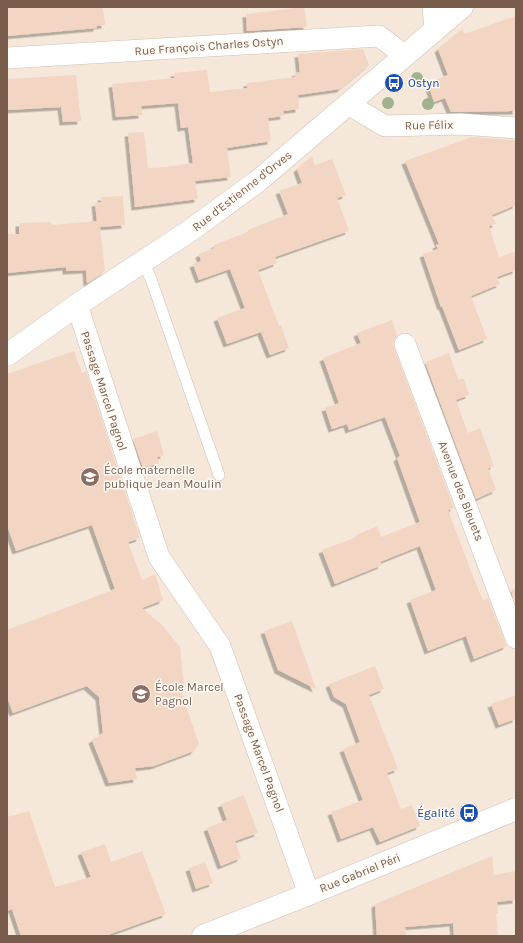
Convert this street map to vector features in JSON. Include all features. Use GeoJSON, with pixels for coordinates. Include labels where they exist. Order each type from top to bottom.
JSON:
{"type":"FeatureCollection","features":[{"type":"Feature","properties":{"kind":"street"},"geometry":{"type":"LineString","coordinates":[[433,7],[435,29]]}},
{"type":"Feature","properties":{"kind":"street","name":"Rue d'Estienne d'Orves"},"geometry":{"type":"LineString","coordinates":[[7,355],[77,305],[191,230],[258,181],[462,7]]}},
{"type":"Feature","properties":{"kind":"street","name":"Rue François Charles Ostyn"},"geometry":{"type":"LineString","coordinates":[[7,58],[379,36],[405,56]]}},
{"type":"Feature","properties":{"kind":"street","name":"Rue Félix"},"geometry":{"type":"LineString","coordinates":[[348,104],[385,126],[461,124],[516,128]]}},
{"type":"Feature","properties":{"kind":"street","name":"Passage Marcel Pagnol"},"geometry":{"type":"LineString","coordinates":[[77,305],[160,557],[220,646],[309,894]]}},
{"type":"Feature","properties":{"kind":"street","name":"Avenue des Bleuets"},"geometry":{"type":"LineString","coordinates":[[405,344],[516,638]]}},
{"type":"Feature","properties":{"kind":"street","name":"Rue Gabriel Péri"},"geometry":{"type":"LineString","coordinates":[[203,936],[516,809]]}},
{"type":"Feature","properties":{"kind":"lane"},"geometry":{"type":"LineString","coordinates":[[143,261],[152,282],[219,475]]}},
{"type":"Feature","properties":{"kind":"shaded area"},"geometry":{"type":"Polygon","coordinates":[[[7,7],[516,7],[516,936],[7,936],[7,7]]]}},
{"type":"Feature","properties":{"kind":"building"},"geometry":{"type":"Polygon","coordinates":[[[7,7],[103,7],[105,25],[97,26],[97,28],[7,36],[7,7]]]}},
{"type":"Feature","properties":{"kind":"building"},"geometry":{"type":"Polygon","coordinates":[[[304,7],[307,27],[247,31],[246,14],[304,7]]]}},
{"type":"Feature","properties":{"kind":"building"},"geometry":{"type":"Polygon","coordinates":[[[516,16],[516,111],[451,112],[445,98],[434,102],[428,83],[448,75],[438,49],[462,29],[464,34],[516,16]]]}},
{"type":"Feature","properties":{"kind":"building"},"geometry":{"type":"Polygon","coordinates":[[[363,49],[369,65],[340,89],[298,95],[299,109],[283,111],[284,116],[268,118],[271,141],[227,148],[231,177],[195,181],[198,199],[135,207],[128,133],[144,132],[148,168],[166,167],[193,163],[188,127],[181,128],[178,103],[141,106],[142,115],[116,117],[112,84],[174,78],[174,73],[207,70],[210,92],[247,88],[247,83],[295,77],[295,73],[300,72],[298,54],[363,49]]]}},
{"type":"Feature","properties":{"kind":"building"},"geometry":{"type":"Polygon","coordinates":[[[76,75],[81,121],[63,122],[61,107],[7,110],[7,79],[76,75]]]}},
{"type":"Feature","properties":{"kind":"building"},"geometry":{"type":"Polygon","coordinates":[[[472,137],[516,140],[516,205],[492,215],[496,224],[489,226],[499,257],[516,251],[516,270],[497,277],[500,284],[471,296],[487,339],[459,350],[442,306],[441,307],[423,254],[438,249],[436,245],[439,244],[405,161],[472,137]]]}},
{"type":"Feature","properties":{"kind":"building"},"geometry":{"type":"Polygon","coordinates":[[[312,156],[315,165],[332,159],[346,195],[337,198],[349,231],[275,257],[277,263],[258,270],[289,348],[270,355],[261,332],[227,344],[217,318],[245,308],[230,269],[199,280],[193,264],[201,261],[199,254],[215,248],[214,245],[288,214],[279,191],[302,183],[297,169],[312,156]]]}},
{"type":"Feature","properties":{"kind":"building"},"geometry":{"type":"Polygon","coordinates":[[[123,196],[125,225],[100,227],[105,271],[91,281],[87,283],[86,270],[66,271],[66,267],[7,273],[7,234],[19,234],[19,223],[51,222],[52,225],[97,221],[95,203],[101,202],[101,197],[123,196]]]}},
{"type":"Feature","properties":{"kind":"building"},"geometry":{"type":"Polygon","coordinates":[[[392,320],[397,335],[393,342],[394,348],[454,508],[448,510],[476,584],[483,600],[488,598],[507,646],[474,659],[466,636],[428,651],[410,600],[436,590],[420,546],[380,562],[382,565],[335,584],[322,550],[357,537],[356,535],[377,526],[381,537],[420,522],[397,458],[400,456],[385,417],[349,430],[347,424],[332,429],[325,408],[339,403],[323,358],[361,343],[357,333],[392,320]]]}},
{"type":"Feature","properties":{"kind":"building"},"geometry":{"type":"Polygon","coordinates":[[[74,351],[82,373],[86,371],[140,538],[128,542],[142,580],[155,574],[163,600],[142,608],[163,626],[180,647],[184,684],[179,685],[199,744],[194,751],[154,766],[135,768],[137,779],[109,783],[92,740],[103,733],[99,697],[87,686],[13,713],[7,697],[7,630],[115,589],[92,525],[16,551],[7,525],[7,374],[74,351]]]}},
{"type":"Feature","properties":{"kind":"building"},"geometry":{"type":"Polygon","coordinates":[[[449,353],[458,379],[464,379],[469,395],[456,400],[468,433],[480,428],[494,466],[488,468],[496,490],[476,499],[425,362],[449,353]]]}},
{"type":"Feature","properties":{"kind":"building"},"geometry":{"type":"Polygon","coordinates":[[[157,431],[164,455],[157,457],[159,463],[143,468],[133,439],[157,431]]]}},
{"type":"Feature","properties":{"kind":"building"},"geometry":{"type":"Polygon","coordinates":[[[516,588],[516,604],[511,590],[516,588]]]}},
{"type":"Feature","properties":{"kind":"building"},"geometry":{"type":"Polygon","coordinates":[[[292,621],[316,689],[278,670],[264,631],[292,621]]]}},
{"type":"Feature","properties":{"kind":"building"},"geometry":{"type":"Polygon","coordinates":[[[375,666],[384,689],[369,695],[398,769],[387,773],[401,809],[412,805],[420,826],[380,842],[373,827],[341,839],[331,812],[363,800],[343,749],[360,742],[346,704],[334,697],[329,684],[375,666]]]}},
{"type":"Feature","properties":{"kind":"building"},"geometry":{"type":"Polygon","coordinates":[[[516,695],[516,719],[499,725],[491,704],[516,695]]]}},
{"type":"Feature","properties":{"kind":"building"},"geometry":{"type":"Polygon","coordinates":[[[244,795],[258,833],[235,841],[241,858],[221,866],[207,828],[227,820],[221,804],[244,795]]]}},
{"type":"Feature","properties":{"kind":"building"},"geometry":{"type":"Polygon","coordinates":[[[29,811],[55,887],[91,877],[81,852],[105,844],[111,862],[142,851],[166,914],[105,936],[21,936],[12,909],[7,911],[7,817],[29,811]]]}},
{"type":"Feature","properties":{"kind":"building"},"geometry":{"type":"Polygon","coordinates":[[[492,856],[494,875],[516,871],[516,900],[497,902],[498,914],[496,914],[498,936],[454,936],[453,923],[405,927],[406,936],[377,936],[375,904],[492,856]]]}},
{"type":"Feature","properties":{"kind":"building"},"geometry":{"type":"Polygon","coordinates":[[[205,862],[213,883],[196,889],[189,868],[205,862]]]}},
{"type":"Feature","properties":{"kind":"place","name":"Ostyn"},"geometry":{"type":"Point","coordinates":[394,83]}},
{"type":"Feature","properties":{"kind":"place","name":"École maternelle publique Jean Moulin"},"geometry":{"type":"Point","coordinates":[90,477]}},
{"type":"Feature","properties":{"kind":"place","name":"École Marcel Pagnol"},"geometry":{"type":"Point","coordinates":[141,694]}},
{"type":"Feature","properties":{"kind":"place","name":"Égalité"},"geometry":{"type":"Point","coordinates":[469,813]}}]}
